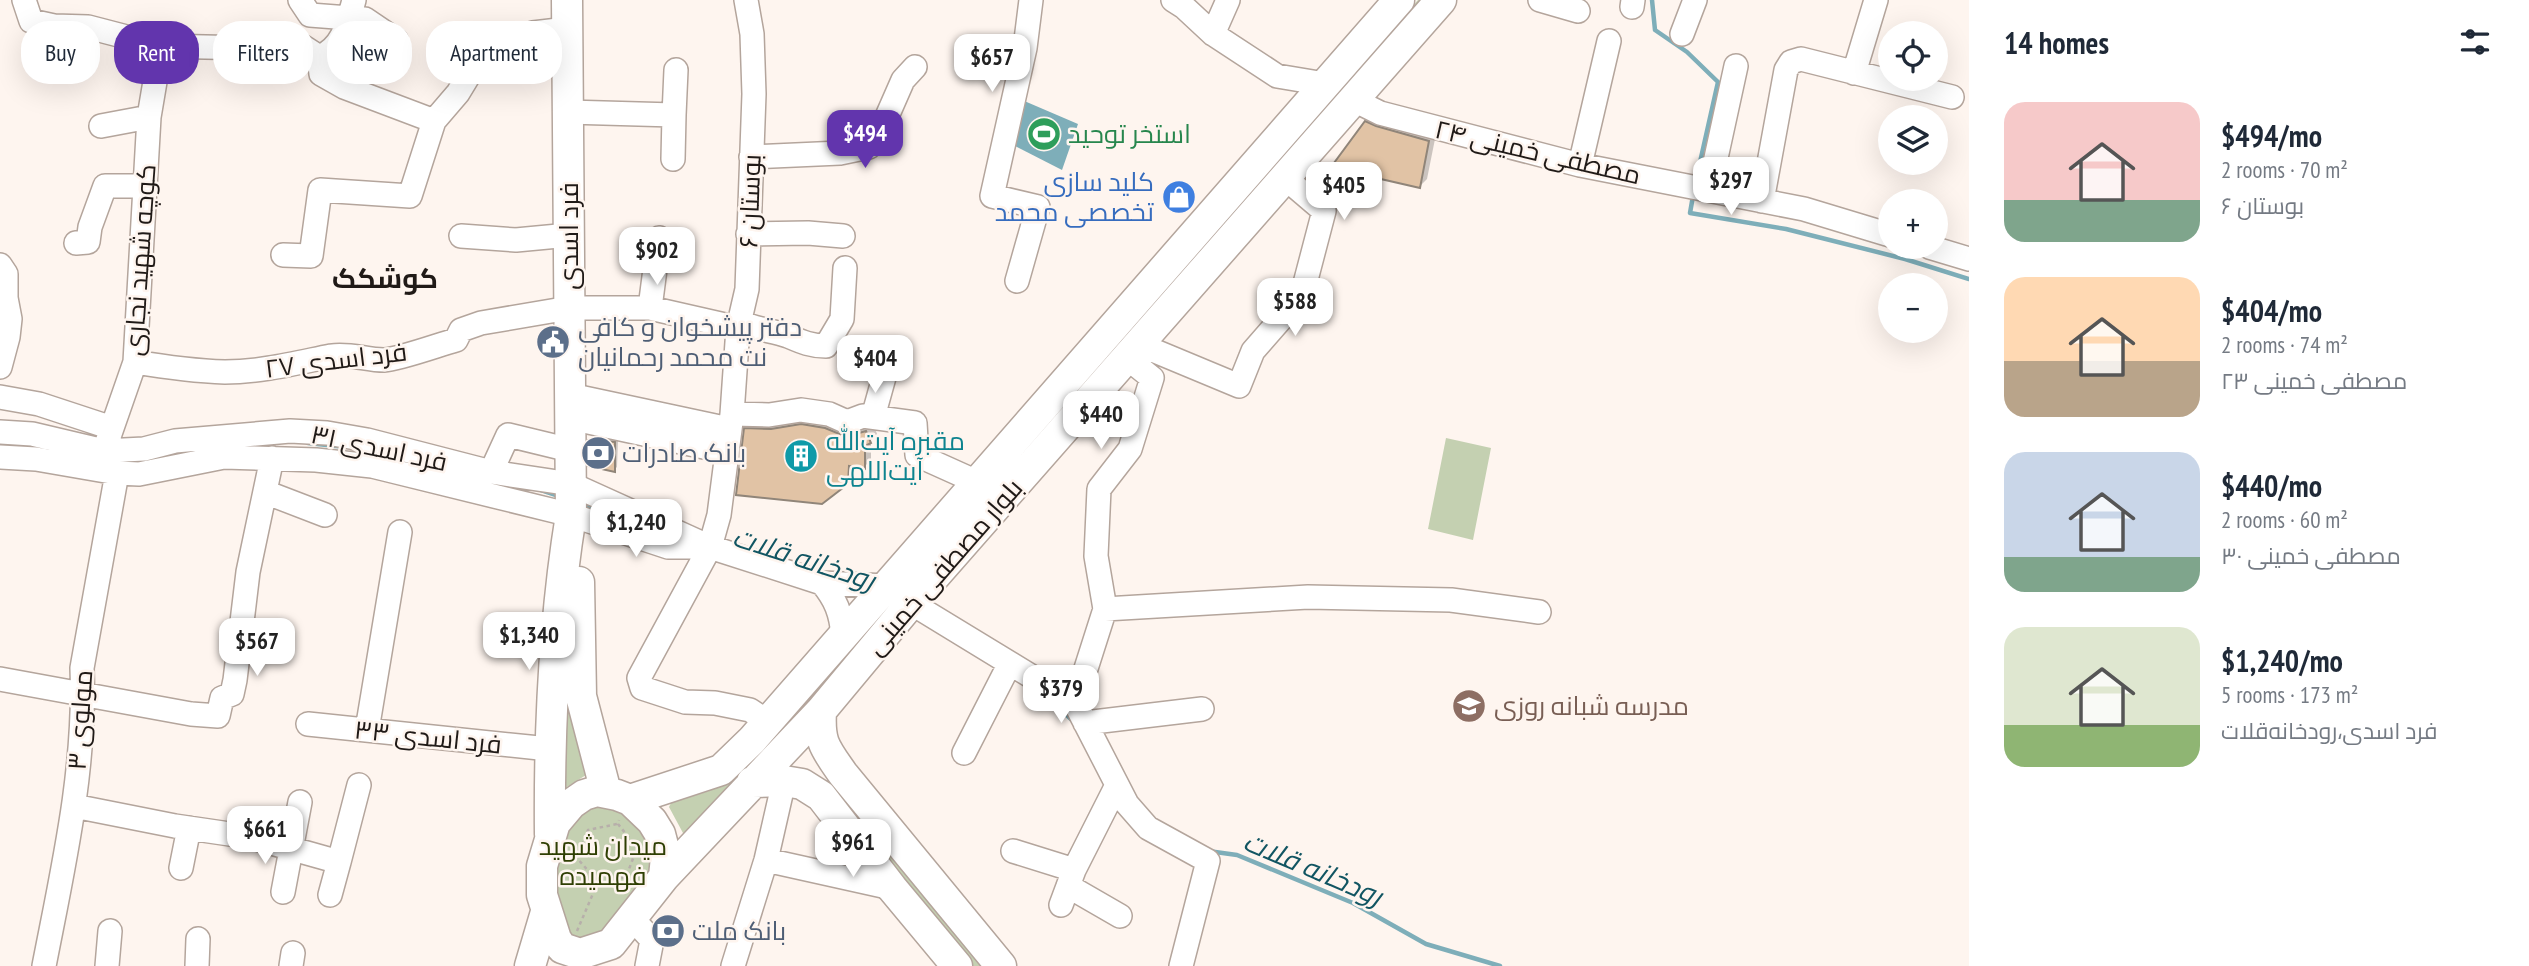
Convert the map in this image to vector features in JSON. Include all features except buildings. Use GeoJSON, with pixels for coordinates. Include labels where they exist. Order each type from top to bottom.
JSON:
{"type":"FeatureCollection","features":[{"type":"Feature","properties":{"kind":"main road","name":"بلوار مصطفی خمینی"},"geometry":{"type":"LineString","coordinates":[[664,877],[821,711],[890,628],[898,595],[977,482],[1399,0]]}},
{"type":"Feature","properties":{"kind":"main road","name":"بلوار مصطفی خمینی"},"geometry":{"type":"LineString","coordinates":[[619,807],[721,770],[768,722],[844,635],[898,595],[1132,350],[1441,0]]}},
{"type":"Feature","properties":{"kind":"main road","name":"فرد اسدی"},"geometry":{"type":"LineString","coordinates":[[550,834],[549,749],[561,576],[571,515],[570,450],[574,408],[569,308],[567,15]]}},
{"type":"Feature","properties":{"kind":"main road"},"geometry":{"type":"LineString","coordinates":[[1246,174],[1276,186]]}},
{"type":"Feature","properties":{"kind":"main road","name":"فرد اسدی"},"geometry":{"type":"LineString","coordinates":[[571,515],[579,541],[582,696],[594,751],[619,807]]}},
{"type":"Feature","properties":{"kind":"main road"},"geometry":{"type":"LineString","coordinates":[[821,711],[820,735],[843,774],[1001,966]]}},
{"type":"Feature","properties":{"kind":"main road"},"geometry":{"type":"LineString","coordinates":[[594,751],[613,771],[630,780],[647,786],[674,786]]}},
{"type":"Feature","properties":{"kind":"main road"},"geometry":{"type":"LineString","coordinates":[[821,796],[843,774]]}},
{"type":"Feature","properties":{"kind":"main road"},"geometry":{"type":"LineString","coordinates":[[752,782],[784,780],[802,784],[821,796],[957,966]]}},
{"type":"Feature","properties":{"kind":"main road"},"geometry":{"type":"LineString","coordinates":[[597,791],[619,807],[652,821],[660,834],[666,856],[664,877],[603,955],[571,952],[562,948],[556,939],[542,895],[542,866],[550,834],[570,804],[597,791]]}},
{"type":"Feature","properties":{"kind":"main road"},"geometry":{"type":"LineString","coordinates":[[530,966],[546,912]]}},
{"type":"Feature","properties":{"kind":"street"},"geometry":{"type":"LineString","coordinates":[[24,0],[31,21],[54,26],[88,27],[114,34]]}},
{"type":"Feature","properties":{"kind":"street"},"geometry":{"type":"LineString","coordinates":[[300,0],[310,15],[352,9],[341,40],[328,54],[319,57]]}},
{"type":"Feature","properties":{"kind":"street","name":"بوستان ۶"},"geometry":{"type":"LineString","coordinates":[[747,0],[752,34],[754,94],[747,289],[739,325],[725,429],[719,515],[710,547],[639,678],[642,688],[685,702],[750,710],[768,722]]}},
{"type":"Feature","properties":{"kind":"street"},"geometry":{"type":"LineString","coordinates":[[1017,281],[1038,207],[992,196],[1025,48],[1031,0]]}},
{"type":"Feature","properties":{"kind":"street"},"geometry":{"type":"LineString","coordinates":[[1173,0],[1213,34],[1277,76],[1325,84]]}},
{"type":"Feature","properties":{"kind":"street"},"geometry":{"type":"LineString","coordinates":[[1213,34],[1228,0]]}},
{"type":"Feature","properties":{"kind":"street"},"geometry":{"type":"LineString","coordinates":[[1540,0],[1578,11]]}},
{"type":"Feature","properties":{"kind":"street"},"geometry":{"type":"LineString","coordinates":[[1682,34],[1695,0]]}},
{"type":"Feature","properties":{"kind":"street"},"geometry":{"type":"LineString","coordinates":[[1854,73],[1876,0]]}},
{"type":"Feature","properties":{"kind":"street"},"geometry":{"type":"LineString","coordinates":[[283,255],[311,256],[325,224],[320,190],[410,196],[434,121],[458,93],[475,65],[567,15]]}},
{"type":"Feature","properties":{"kind":"street"},"geometry":{"type":"LineString","coordinates":[[1580,165],[1609,41]]}},
{"type":"Feature","properties":{"kind":"street"},"geometry":{"type":"LineString","coordinates":[[199,47],[250,48],[282,44],[302,46],[319,57]]}},
{"type":"Feature","properties":{"kind":"street"},"geometry":{"type":"LineString","coordinates":[[319,57],[321,74],[344,87],[434,121]]}},
{"type":"Feature","properties":{"kind":"street"},"geometry":{"type":"LineString","coordinates":[[1762,201],[1786,70],[1791,62],[1801,60],[1952,97]]}},
{"type":"Feature","properties":{"kind":"street"},"geometry":{"type":"LineString","coordinates":[[1709,190],[1736,66]]}},
{"type":"Feature","properties":{"kind":"street"},"geometry":{"type":"LineString","coordinates":[[751,157],[840,152],[869,147],[885,121],[903,80],[915,67]]}},
{"type":"Feature","properties":{"kind":"street"},"geometry":{"type":"LineString","coordinates":[[673,159],[676,70]]}},
{"type":"Feature","properties":{"kind":"street","name":"کوچه شهید ‌نجاری"},"geometry":{"type":"LineString","coordinates":[[107,465],[112,428],[135,362],[149,117],[155,84]]}},
{"type":"Feature","properties":{"kind":"street","name":"مصطفی خمینی ۲۴"},"geometry":{"type":"LineString","coordinates":[[1352,99],[1380,113],[1580,165],[1804,209],[1878,231]]}},
{"type":"Feature","properties":{"kind":"street"},"geometry":{"type":"LineString","coordinates":[[568,112],[674,115]]}},
{"type":"Feature","properties":{"kind":"street"},"geometry":{"type":"LineString","coordinates":[[101,126],[149,117]]}},
{"type":"Feature","properties":{"kind":"street"},"geometry":{"type":"LineString","coordinates":[[76,243],[88,242],[90,227],[105,186],[145,186]]}},
{"type":"Feature","properties":{"kind":"street"},"geometry":{"type":"LineString","coordinates":[[1132,350],[1239,386],[1253,351],[1302,295],[1324,211],[1276,186]]}},
{"type":"Feature","properties":{"kind":"street"},"geometry":{"type":"LineString","coordinates":[[748,234],[808,233],[843,236]]}},
{"type":"Feature","properties":{"kind":"street"},"geometry":{"type":"LineString","coordinates":[[461,236],[516,240],[569,235]]}},
{"type":"Feature","properties":{"kind":"street"},"geometry":{"type":"LineString","coordinates":[[650,308],[659,238]]}},
{"type":"Feature","properties":{"kind":"street"},"geometry":{"type":"LineString","coordinates":[[1948,253],[1969,259]]}},
{"type":"Feature","properties":{"kind":"street"},"geometry":{"type":"LineString","coordinates":[[0,265],[6,274],[6,298],[10,319],[0,368]]}},
{"type":"Feature","properties":{"kind":"street","name":"فرد اسدی ۲۷"},"geometry":{"type":"LineString","coordinates":[[135,362],[228,372],[267,369],[329,356],[350,355],[384,360],[456,340],[461,330],[481,323],[569,308],[650,308],[747,326],[787,336],[811,346],[826,346],[842,319],[845,268]]}},
{"type":"Feature","properties":{"kind":"street"},"geometry":{"type":"LineString","coordinates":[[1080,713],[1105,609],[1096,556],[1100,488],[1130,449],[1152,378],[1132,350]]}},
{"type":"Feature","properties":{"kind":"street"},"geometry":{"type":"LineString","coordinates":[[873,417],[891,352]]}},
{"type":"Feature","properties":{"kind":"street"},"geometry":{"type":"LineString","coordinates":[[0,397],[39,404],[112,428]]}},
{"type":"Feature","properties":{"kind":"street"},"geometry":{"type":"LineString","coordinates":[[574,408],[725,429],[769,415],[801,410],[829,414],[847,422],[863,416],[915,423],[917,455],[977,482]]}},
{"type":"Feature","properties":{"kind":"street","name":"فرد اسدی ۳۱"},"geometry":{"type":"LineString","coordinates":[[107,465],[144,449],[175,442],[290,431],[327,433],[367,440],[491,472],[571,484],[710,547]]}},
{"type":"Feature","properties":{"kind":"street"},"geometry":{"type":"LineString","coordinates":[[0,432],[32,434],[107,465]]}},
{"type":"Feature","properties":{"kind":"street"},"geometry":{"type":"LineString","coordinates":[[491,472],[508,435],[570,450]]}},
{"type":"Feature","properties":{"kind":"street"},"geometry":{"type":"LineString","coordinates":[[0,457],[107,465]]}},
{"type":"Feature","properties":{"kind":"street","name":"فرد اسدی ۳۱"},"geometry":{"type":"LineString","coordinates":[[107,465],[139,474],[224,457],[316,460],[372,467],[571,515],[668,547],[710,547]]}},
{"type":"Feature","properties":{"kind":"street"},"geometry":{"type":"LineString","coordinates":[[0,679],[191,714],[218,716],[222,698],[232,694],[235,680],[248,572],[272,458]]}},
{"type":"Feature","properties":{"kind":"street","name":"مولوی ۳"},"geometry":{"type":"LineString","coordinates":[[44,966],[74,806],[83,695],[82,668],[107,465]]}},
{"type":"Feature","properties":{"kind":"street"},"geometry":{"type":"LineString","coordinates":[[265,492],[325,515]]}},
{"type":"Feature","properties":{"kind":"street"},"geometry":{"type":"LineString","coordinates":[[367,730],[400,532]]}},
{"type":"Feature","properties":{"kind":"street"},"geometry":{"type":"LineString","coordinates":[[710,547],[822,583],[898,595],[1080,713],[1127,804],[1149,828],[1208,861],[1181,966]]}},
{"type":"Feature","properties":{"kind":"street"},"geometry":{"type":"LineString","coordinates":[[822,583],[834,597],[840,611],[844,635]]}},
{"type":"Feature","properties":{"kind":"street"},"geometry":{"type":"LineString","coordinates":[[1105,609],[1308,597],[1451,600],[1539,612]]}},
{"type":"Feature","properties":{"kind":"street"},"geometry":{"type":"LineString","coordinates":[[964,753],[1009,665]]}},
{"type":"Feature","properties":{"kind":"street"},"geometry":{"type":"LineString","coordinates":[[1080,713],[1202,709]]}},
{"type":"Feature","properties":{"kind":"street","name":"فرد اسدی ۳۳"},"geometry":{"type":"LineString","coordinates":[[308,724],[549,749]]}},
{"type":"Feature","properties":{"kind":"street"},"geometry":{"type":"LineString","coordinates":[[733,966],[766,860],[784,780]]}},
{"type":"Feature","properties":{"kind":"street"},"geometry":{"type":"LineString","coordinates":[[330,895],[359,785]]}},
{"type":"Feature","properties":{"kind":"street"},"geometry":{"type":"LineString","coordinates":[[1068,887],[1116,785]]}},
{"type":"Feature","properties":{"kind":"street"},"geometry":{"type":"LineString","coordinates":[[283,892],[300,802]]}},
{"type":"Feature","properties":{"kind":"street"},"geometry":{"type":"LineString","coordinates":[[74,806],[250,837],[339,862]]}},
{"type":"Feature","properties":{"kind":"street"},"geometry":{"type":"LineString","coordinates":[[181,868],[189,828]]}},
{"type":"Feature","properties":{"kind":"street"},"geometry":{"type":"LineString","coordinates":[[1013,851],[1068,887],[1120,916]]}},
{"type":"Feature","properties":{"kind":"street"},"geometry":{"type":"LineString","coordinates":[[766,860],[892,888]]}},
{"type":"Feature","properties":{"kind":"street"},"geometry":{"type":"LineString","coordinates":[[631,916],[652,940],[647,966]]}},
{"type":"Feature","properties":{"kind":"street"},"geometry":{"type":"LineString","coordinates":[[107,966],[110,931]]}},
{"type":"Feature","properties":{"kind":"street"},"geometry":{"type":"LineString","coordinates":[[197,966],[198,939]]}},
{"type":"Feature","properties":{"kind":"path"},"geometry":{"type":"LineString","coordinates":[[578,858],[588,830],[619,807],[637,848],[626,877]]}},
{"type":"Feature","properties":{"kind":"path"},"geometry":{"type":"LineString","coordinates":[[567,859],[578,858]]}},
{"type":"Feature","properties":{"kind":"path"},"geometry":{"type":"LineString","coordinates":[[578,858],[598,882]]}},
{"type":"Feature","properties":{"kind":"path"},"geometry":{"type":"LineString","coordinates":[[598,882],[626,877]]}},
{"type":"Feature","properties":{"kind":"path"},"geometry":{"type":"LineString","coordinates":[[626,877],[633,885]]}},
{"type":"Feature","properties":{"kind":"path"},"geometry":{"type":"LineString","coordinates":[[572,941],[598,882]]}},
{"type":"Feature","properties":{"kind":"green space"},"geometry":{"type":"Polygon","coordinates":[[[1418,0],[1430,0],[1283,167],[1275,160],[1418,0]]]}},
{"type":"Feature","properties":{"kind":"green space"},"geometry":{"type":"Polygon","coordinates":[[[1242,200],[1250,207],[692,835],[683,833],[669,807],[671,803],[709,791],[729,779],[1242,200]]]}},
{"type":"Feature","properties":{"kind":"green space"},"geometry":{"type":"Polygon","coordinates":[[[1446,438],[1491,448],[1473,540],[1428,529],[1446,438]]]}},
{"type":"Feature","properties":{"kind":"green space"},"geometry":{"type":"Polygon","coordinates":[[[566,690],[591,772],[565,788],[566,690]]]}},
{"type":"Feature","properties":{"kind":"green space"},"geometry":{"type":"Polygon","coordinates":[[[837,791],[982,966],[964,966],[829,797],[837,791]]]}},
{"type":"Feature","properties":{"kind":"green space","name":"میدان شهید فهمیده"},"geometry":{"type":"Polygon","coordinates":[[[598,805],[618,809],[638,826],[654,850],[652,877],[598,939],[572,941],[557,917],[555,874],[561,832],[588,808],[598,805]]]}},
{"type":"Feature","properties":{"kind":"water","name":"استخر توحید"},"geometry":{"type":"Polygon","coordinates":[[[1022,100],[1078,124],[1062,170],[1011,144],[1022,100]]]}},
{"type":"Feature","properties":{"kind":"waterway"},"geometry":{"type":"LineString","coordinates":[[1652,0],[1655,30],[1687,52],[1718,82],[1696,180]]}},
{"type":"Feature","properties":{"kind":"waterway"},"geometry":{"type":"LineString","coordinates":[[1693,196],[1690,213],[1786,229],[1905,259],[1969,279]]}},
{"type":"Feature","properties":{"kind":"waterway","name":"رودخانه قلات"},"geometry":{"type":"LineString","coordinates":[[308,443],[345,447]]}},
{"type":"Feature","properties":{"kind":"waterway","name":"رودخانه قلات"},"geometry":{"type":"LineString","coordinates":[[122,461],[130,462],[199,450]]}},
{"type":"Feature","properties":{"kind":"waterway","name":"رودخانه قلات"},"geometry":{"type":"LineString","coordinates":[[425,466],[457,475]]}},
{"type":"Feature","properties":{"kind":"waterway","name":"رودخانه قلات"},"geometry":{"type":"LineString","coordinates":[[541,490],[559,496]]}},
{"type":"Feature","properties":{"kind":"waterway","name":"رودخانه قلات"},"geometry":{"type":"LineString","coordinates":[[581,504],[618,518]]}},
{"type":"Feature","properties":{"kind":"waterway","name":"رودخانه قلات"},"geometry":{"type":"LineString","coordinates":[[1055,704],[1072,720]]}},
{"type":"Feature","properties":{"kind":"waterway","name":"رودخانه قلات"},"geometry":{"type":"LineString","coordinates":[[1208,851],[1237,855],[1353,903],[1426,944],[1500,966]]}},
{"type":"Feature","properties":{"kind":"place","name":"استخر توحید"},"geometry":{"type":"Point","coordinates":[1044,134]}},
{"type":"Feature","properties":{"kind":"place","name":"کلید سازی تخصصی محمد"},"geometry":{"type":"Point","coordinates":[1179,197]}},
{"type":"Feature","properties":{"kind":"place","name":"دفتر پیشخوان و کافی نت محمد رحمانیان"},"geometry":{"type":"Point","coordinates":[553,342]}},
{"type":"Feature","properties":{"kind":"place","name":"بانک صادرات"},"geometry":{"type":"Point","coordinates":[598,453]}},
{"type":"Feature","properties":{"kind":"place","name":"مقبره آیت‌الله آیت‌اللهی"},"geometry":{"type":"Point","coordinates":[801,456]}},
{"type":"Feature","properties":{"kind":"place","name":"مدرسه شبانه روزی"},"geometry":{"type":"Point","coordinates":[1469,706]}},
{"type":"Feature","properties":{"kind":"place","name":"بانک ملت"},"geometry":{"type":"Point","coordinates":[668,931]}},
{"type":"Feature","properties":{"kind":"district","name":"کوشکک"},"geometry":{"type":"Point","coordinates":[385,278]}}]}
